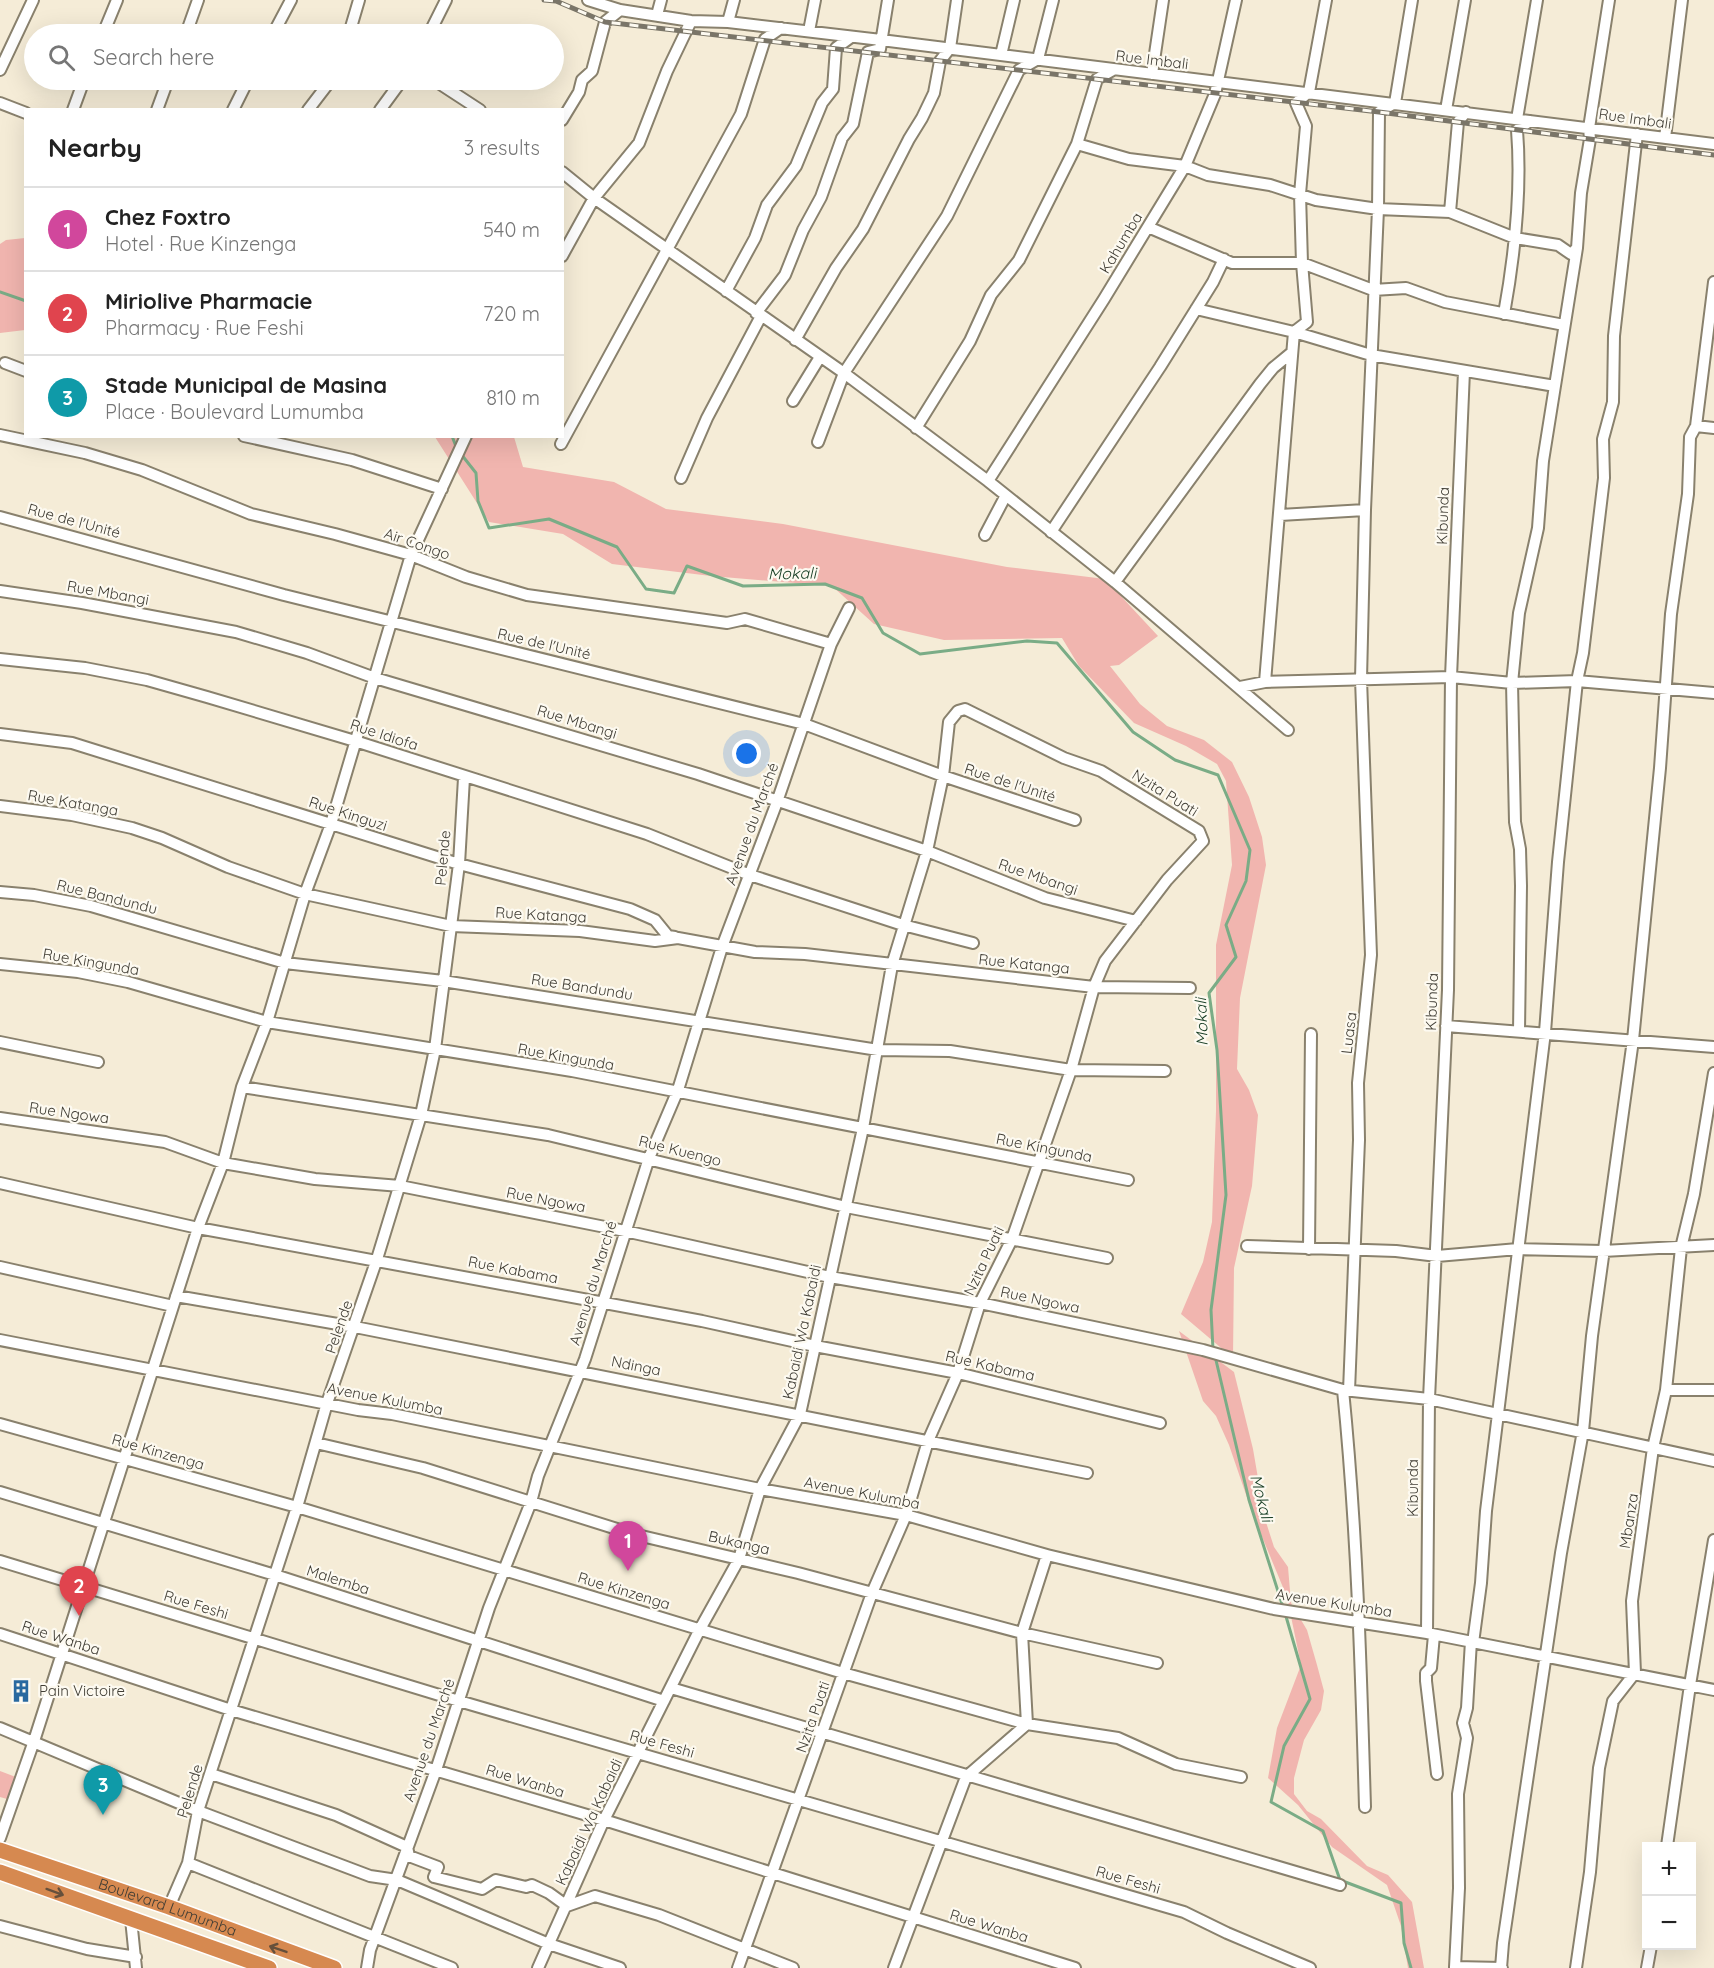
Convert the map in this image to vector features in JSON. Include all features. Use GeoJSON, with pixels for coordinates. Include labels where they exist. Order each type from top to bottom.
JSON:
{"type":"FeatureCollection","features":[{"type":"Feature","properties":{"kind":"highway","name":"Boulevard Lumumba"},"geometry":{"type":"LineString","coordinates":[[0,1850],[169,1907],[334,1968]]}},
{"type":"Feature","properties":{"kind":"highway","name":"Boulevard Lumumba"},"geometry":{"type":"LineString","coordinates":[[0,1872],[267,1968]]}},
{"type":"Feature","properties":{"kind":"street"},"geometry":{"type":"LineString","coordinates":[[0,70],[33,0]]}},
{"type":"Feature","properties":{"kind":"street"},"geometry":{"type":"LineString","coordinates":[[107,24],[117,0]]}},
{"type":"Feature","properties":{"kind":"street"},"geometry":{"type":"LineString","coordinates":[[190,24],[198,0]]}},
{"type":"Feature","properties":{"kind":"street"},"geometry":{"type":"LineString","coordinates":[[278,24],[291,0]]}},
{"type":"Feature","properties":{"kind":"street"},"geometry":{"type":"LineString","coordinates":[[352,24],[359,0]]}},
{"type":"Feature","properties":{"kind":"street"},"geometry":{"type":"LineString","coordinates":[[434,24],[447,0]]}},
{"type":"Feature","properties":{"kind":"street","name":"Rue Imbali"},"geometry":{"type":"LineString","coordinates":[[588,0],[620,10],[690,21],[728,22],[950,48],[1714,144]]}},
{"type":"Feature","properties":{"kind":"street"},"geometry":{"type":"LineString","coordinates":[[657,15],[661,0]]}},
{"type":"Feature","properties":{"kind":"street"},"geometry":{"type":"LineString","coordinates":[[728,22],[734,0]]}},
{"type":"Feature","properties":{"kind":"street"},"geometry":{"type":"LineString","coordinates":[[809,32],[815,0]]}},
{"type":"Feature","properties":{"kind":"street"},"geometry":{"type":"LineString","coordinates":[[681,478],[707,418],[759,314],[785,275],[802,230],[821,197],[842,138],[853,124],[868,52],[880,49],[888,0]]}},
{"type":"Feature","properties":{"kind":"street"},"geometry":{"type":"LineString","coordinates":[[795,340],[886,188],[934,93],[940,61],[950,48],[957,0]]}},
{"type":"Feature","properties":{"kind":"street"},"geometry":{"type":"LineString","coordinates":[[1000,56],[1014,0]]}},
{"type":"Feature","properties":{"kind":"street"},"geometry":{"type":"LineString","coordinates":[[818,442],[844,373],[947,216],[1019,70],[1038,59],[1053,0]]}},
{"type":"Feature","properties":{"kind":"street"},"geometry":{"type":"LineString","coordinates":[[1152,75],[1163,0]]}},
{"type":"Feature","properties":{"kind":"street","name":"Kahumba"},"geometry":{"type":"LineString","coordinates":[[988,482],[1185,166],[1218,83],[1236,0]]}},
{"type":"Feature","properties":{"kind":"street"},"geometry":{"type":"LineString","coordinates":[[1265,682],[1280,515],[1290,354],[1294,332],[1307,322],[1300,194],[1306,126],[1296,104],[1309,92],[1326,0]]}},
{"type":"Feature","properties":{"kind":"street"},"geometry":{"type":"LineString","coordinates":[[1395,103],[1412,0]]}},
{"type":"Feature","properties":{"kind":"street"},"geometry":{"type":"LineString","coordinates":[[1446,110],[1465,0]]}},
{"type":"Feature","properties":{"kind":"street"},"geometry":{"type":"LineString","coordinates":[[1517,119],[1537,0]]}},
{"type":"Feature","properties":{"kind":"street"},"geometry":{"type":"LineString","coordinates":[[1519,1031],[1521,877],[1515,822],[1512,682],[1519,613],[1538,528],[1543,461],[1577,248],[1581,193],[1590,139],[1589,128],[1609,0]]}},
{"type":"Feature","properties":{"kind":"street"},"geometry":{"type":"LineString","coordinates":[[1665,138],[1682,0]]}},
{"type":"Feature","properties":{"kind":"street"},"geometry":{"type":"LineString","coordinates":[[564,117],[579,92],[582,80],[591,71],[605,22],[620,10]]}},
{"type":"Feature","properties":{"kind":"street"},"geometry":{"type":"LineString","coordinates":[[564,252],[594,198],[639,143],[667,71],[690,21]]}},
{"type":"Feature","properties":{"kind":"street"},"geometry":{"type":"LineString","coordinates":[[561,444],[669,250],[741,114],[765,39],[781,28]]}},
{"type":"Feature","properties":{"kind":"street"},"geometry":{"type":"LineString","coordinates":[[726,291],[755,238],[768,206],[796,166],[822,103],[833,89],[836,48],[851,37]]}},
{"type":"Feature","properties":{"kind":"street"},"geometry":{"type":"LineString","coordinates":[[916,428],[970,341],[991,295],[1019,260],[1077,144],[1097,79],[1113,70]]}},
{"type":"Feature","properties":{"kind":"street"},"geometry":{"type":"LineString","coordinates":[[74,108],[80,90]]}},
{"type":"Feature","properties":{"kind":"street"},"geometry":{"type":"LineString","coordinates":[[158,108],[164,90]]}},
{"type":"Feature","properties":{"kind":"street"},"geometry":{"type":"LineString","coordinates":[[233,108],[243,90]]}},
{"type":"Feature","properties":{"kind":"street"},"geometry":{"type":"LineString","coordinates":[[310,108],[323,90]]}},
{"type":"Feature","properties":{"kind":"street"},"geometry":{"type":"LineString","coordinates":[[381,108],[395,90]]}},
{"type":"Feature","properties":{"kind":"street"},"geometry":{"type":"LineString","coordinates":[[449,90],[477,108]]}},
{"type":"Feature","properties":{"kind":"street"},"geometry":{"type":"LineString","coordinates":[[0,103],[24,112]]}},
{"type":"Feature","properties":{"kind":"street","name":"Luasa"},"geometry":{"type":"LineString","coordinates":[[1365,1807],[1360,1622],[1354,1562],[1354,1507],[1346,1391],[1354,1250],[1358,1083],[1371,955],[1361,679],[1365,510],[1378,209],[1379,112],[1395,103]]}},
{"type":"Feature","properties":{"kind":"street"},"geometry":{"type":"LineString","coordinates":[[1450,212],[1458,122],[1466,112]]}},
{"type":"Feature","properties":{"kind":"street"},"geometry":{"type":"LineString","coordinates":[[1504,314],[1514,259],[1520,165],[1517,130],[1530,121]]}},
{"type":"Feature","properties":{"kind":"street"},"geometry":{"type":"LineString","coordinates":[[1637,135],[1615,326],[1613,402],[1603,439],[1604,478],[1583,652],[1576,681],[1545,1032],[1486,1511],[1481,1583],[1472,1642],[1467,1708],[1463,1723],[1467,1738],[1458,1794],[1459,1888],[1455,1967],[1502,1968],[1503,1943],[1546,1655],[1583,1431],[1603,1251],[1633,1040],[1667,688],[1671,614],[1688,494],[1690,437],[1696,426],[1714,282]]}},
{"type":"Feature","properties":{"kind":"street"},"geometry":{"type":"LineString","coordinates":[[1077,144],[1129,159],[1185,166],[1208,175],[1270,185],[1316,200],[1378,209],[1450,212],[1515,238],[1558,245],[1571,254],[1577,248]]}},
{"type":"Feature","properties":{"kind":"street"},"geometry":{"type":"LineString","coordinates":[[564,174],[594,198],[844,373],[988,482],[1115,582],[1288,730]]}},
{"type":"Feature","properties":{"kind":"street"},"geometry":{"type":"LineString","coordinates":[[1148,227],[1232,263],[1302,263],[1373,290],[1406,288],[1445,302],[1564,325]]}},
{"type":"Feature","properties":{"kind":"street"},"geometry":{"type":"LineString","coordinates":[[1051,532],[1196,309],[1224,259]]}},
{"type":"Feature","properties":{"kind":"street"},"geometry":{"type":"LineString","coordinates":[[1196,309],[1294,332],[1371,355],[1555,386]]}},
{"type":"Feature","properties":{"kind":"street"},"geometry":{"type":"LineString","coordinates":[[1115,582],[1273,368],[1290,354]]}},
{"type":"Feature","properties":{"kind":"street"},"geometry":{"type":"LineString","coordinates":[[793,401],[820,357]]}},
{"type":"Feature","properties":{"kind":"street"},"geometry":{"type":"LineString","coordinates":[[5,363],[24,370]]}},
{"type":"Feature","properties":{"kind":"street","name":"Kibunda"},"geometry":{"type":"LineString","coordinates":[[1437,1774],[1426,1681],[1426,1673],[1431,1668],[1429,1399],[1446,1026],[1451,678],[1464,371]]}},
{"type":"Feature","properties":{"kind":"street"},"geometry":{"type":"LineString","coordinates":[[1696,426],[1714,428]]}},
{"type":"Feature","properties":{"kind":"street","name":"Air Congo"},"geometry":{"type":"LineString","coordinates":[[0,435],[85,453],[142,471],[251,514],[411,555],[466,577],[527,595],[727,623],[745,619],[831,644]]}},
{"type":"Feature","properties":{"kind":"street"},"geometry":{"type":"LineString","coordinates":[[253,438],[352,460],[442,489]]}},
{"type":"Feature","properties":{"kind":"street"},"geometry":{"type":"LineString","coordinates":[[0,1838],[105,1525],[124,1457],[198,1228],[223,1163],[242,1088],[267,1022],[305,894],[331,824],[411,555],[465,438]]}},
{"type":"Feature","properties":{"kind":"street"},"geometry":{"type":"LineString","coordinates":[[985,535],[1005,497]]}},
{"type":"Feature","properties":{"kind":"street"},"geometry":{"type":"LineString","coordinates":[[1280,515],[1365,510]]}},
{"type":"Feature","properties":{"kind":"street","name":"Rue de l'Unité"},"geometry":{"type":"LineString","coordinates":[[0,517],[392,622],[804,724],[944,776],[1075,820]]}},
{"type":"Feature","properties":{"kind":"street","name":"Rue Mbangi"},"geometry":{"type":"LineString","coordinates":[[0,591],[82,603],[236,633],[307,653],[375,678],[698,774],[927,852],[1045,898],[1136,921]]}},
{"type":"Feature","properties":{"kind":"street","name":"Avenue du Marché"},"geometry":{"type":"LineString","coordinates":[[367,1968],[370,1950],[436,1770],[504,1570],[585,1359],[649,1158],[678,1090],[722,947],[777,802],[831,644],[849,608]]}},
{"type":"Feature","properties":{"kind":"street","name":"Rue Idiofa"},"geometry":{"type":"LineString","coordinates":[[0,659],[85,668],[147,680],[355,741],[464,778],[647,834],[750,874],[903,925],[973,943]]}},
{"type":"Feature","properties":{"kind":"street"},"geometry":{"type":"LineString","coordinates":[[1240,687],[1265,682],[1451,678],[1512,682],[1576,681],[1714,693]]}},
{"type":"Feature","properties":{"kind":"street","name":"Kabaidi Wa Kabaidi"},"geometry":{"type":"LineString","coordinates":[[538,1968],[604,1821],[700,1629],[739,1559],[760,1489],[800,1414],[863,1128],[892,965],[927,852],[944,776],[952,716],[957,711],[973,711]]}},
{"type":"Feature","properties":{"kind":"street","name":"Nzita Puati"},"geometry":{"type":"LineString","coordinates":[[738,1968],[824,1734],[872,1593],[906,1515],[928,1441],[958,1373],[980,1303],[1012,1239],[1071,1070],[1094,987],[1105,961],[1203,841],[1199,831],[1101,771],[1064,758],[973,711]]}},
{"type":"Feature","properties":{"kind":"street","name":"Rue Kinguzi"},"geometry":{"type":"LineString","coordinates":[[0,734],[72,743],[459,864],[630,909],[655,920],[668,936],[678,938]]}},
{"type":"Feature","properties":{"kind":"street","name":"Pelende"},"geometry":{"type":"LineString","coordinates":[[169,1907],[188,1863],[198,1811],[297,1507],[327,1403],[356,1327],[421,1116],[435,1049],[459,864],[464,778]]}},
{"type":"Feature","properties":{"kind":"street","name":"Rue Katanga"},"geometry":{"type":"LineString","coordinates":[[0,806],[72,815],[132,828],[228,867],[305,894],[451,926],[579,931],[655,941],[678,938],[722,947],[1094,987],[1190,988]]}},
{"type":"Feature","properties":{"kind":"street","name":"Rue Bandundu"},"geometry":{"type":"LineString","coordinates":[[0,892],[34,895],[92,906],[285,963],[443,981],[878,1050],[950,1051],[1071,1070],[1165,1071]]}},
{"type":"Feature","properties":{"kind":"street","name":"Rue Kingunda"},"geometry":{"type":"LineString","coordinates":[[0,964],[78,972],[128,982],[267,1022],[678,1090],[1128,1180]]}},
{"type":"Feature","properties":{"kind":"street"},"geometry":{"type":"LineString","coordinates":[[1446,1026],[1714,1047]]}},
{"type":"Feature","properties":{"kind":"street"},"geometry":{"type":"LineString","coordinates":[[1309,1249],[1311,1034]]}},
{"type":"Feature","properties":{"kind":"street"},"geometry":{"type":"LineString","coordinates":[[0,1042],[98,1062]]}},
{"type":"Feature","properties":{"kind":"street","name":"Mbanza"},"geometry":{"type":"LineString","coordinates":[[1635,1673],[1632,1601],[1653,1448],[1666,1390],[1681,1248],[1694,1194],[1714,1073]]}},
{"type":"Feature","properties":{"kind":"street","name":"Rue Kuengo"},"geometry":{"type":"LineString","coordinates":[[242,1088],[548,1135],[846,1207],[1107,1258]]}},
{"type":"Feature","properties":{"kind":"street","name":"Rue Ngowa"},"geometry":{"type":"LineString","coordinates":[[0,1118],[165,1142],[223,1163],[315,1179],[400,1186],[625,1231],[830,1277],[980,1303],[1203,1350],[1346,1391],[1429,1399],[1714,1461]]}},
{"type":"Feature","properties":{"kind":"street","name":"Rue Kabama"},"geometry":{"type":"LineString","coordinates":[[0,1183],[198,1228],[377,1259],[702,1321],[815,1346],[958,1373],[1160,1423]]}},
{"type":"Feature","properties":{"kind":"street"},"geometry":{"type":"LineString","coordinates":[[1247,1246],[1437,1256],[1518,1249],[1603,1251],[1714,1245]]}},
{"type":"Feature","properties":{"kind":"street","name":"Ndinga"},"geometry":{"type":"LineString","coordinates":[[0,1267],[175,1301],[356,1327],[1088,1473]]}},
{"type":"Feature","properties":{"kind":"street","name":"Avenue Kulumba"},"geometry":{"type":"LineString","coordinates":[[0,1340],[151,1372],[327,1403],[760,1489],[906,1515],[1047,1555],[1274,1609],[1546,1655],[1714,1690]]}},
{"type":"Feature","properties":{"kind":"street"},"geometry":{"type":"LineString","coordinates":[[1666,1390],[1714,1390]]}},
{"type":"Feature","properties":{"kind":"street","name":"Rue Kinzenga"},"geometry":{"type":"LineString","coordinates":[[0,1424],[297,1507],[843,1673],[1027,1724],[1118,1738],[1176,1764],[1241,1777]]}},
{"type":"Feature","properties":{"kind":"street","name":"Bukanga"},"geometry":{"type":"LineString","coordinates":[[316,1443],[423,1468],[633,1534],[739,1559],[1022,1633],[1157,1662]]}},
{"type":"Feature","properties":{"kind":"street","name":"Malemba"},"geometry":{"type":"LineString","coordinates":[[0,1492],[275,1575],[479,1643],[664,1701]]}},
{"type":"Feature","properties":{"kind":"street"},"geometry":{"type":"LineString","coordinates":[[1668,1842],[1714,1540]]}},
{"type":"Feature","properties":{"kind":"street"},"geometry":{"type":"LineString","coordinates":[[894,1968],[966,1777],[1027,1724],[1022,1633],[1047,1555]]}},
{"type":"Feature","properties":{"kind":"street","name":"Rue Feshi"},"geometry":{"type":"LineString","coordinates":[[0,1561],[459,1701],[1184,1911],[1227,1933],[1310,1968]]}},
{"type":"Feature","properties":{"kind":"street","name":"Rue Wanba"},"geometry":{"type":"LineString","coordinates":[[0,1634],[231,1710],[604,1821],[1076,1968]]}},
{"type":"Feature","properties":{"kind":"street"},"geometry":{"type":"LineString","coordinates":[[1576,1968],[1590,1872],[1599,1768],[1613,1701],[1635,1673]]}},
{"type":"Feature","properties":{"kind":"street"},"geometry":{"type":"LineString","coordinates":[[671,1688],[966,1777],[1340,1885]]}},
{"type":"Feature","properties":{"kind":"street"},"geometry":{"type":"LineString","coordinates":[[0,1728],[198,1811],[369,1876],[397,1880],[549,1944],[620,1968]]}},
{"type":"Feature","properties":{"kind":"street"},"geometry":{"type":"LineString","coordinates":[[211,1774],[336,1815],[407,1847],[409,1856],[438,1867],[434,1877],[482,1889],[496,1880],[526,1887],[532,1885],[549,1893],[567,1906],[595,1896],[659,1915],[793,1968]]}},
{"type":"Feature","properties":{"kind":"street"},"geometry":{"type":"LineString","coordinates":[[188,1863],[377,1936],[452,1968]]}},
{"type":"Feature","properties":{"kind":"street"},"geometry":{"type":"LineString","coordinates":[[0,1926],[136,1963],[131,1919]]}},
{"type":"Feature","properties":{"kind":"street"},"geometry":{"type":"LineString","coordinates":[[1647,1968],[1650,1950]]}},
{"type":"Feature","properties":{"kind":"shaded area"},"geometry":{"type":"Polygon","coordinates":[[[24,238],[24,330],[0,333],[0,244],[6,240],[24,238]]]}},
{"type":"Feature","properties":{"kind":"shaded area"},"geometry":{"type":"Polygon","coordinates":[[[436,438],[514,438],[523,467],[614,482],[666,509],[783,524],[1007,567],[1105,579],[1158,636],[1119,665],[1110,666],[1140,704],[1167,726],[1204,740],[1232,762],[1249,797],[1262,837],[1266,865],[1240,998],[1237,1069],[1249,1090],[1258,1115],[1252,1186],[1234,1268],[1233,1358],[1181,1314],[1203,1262],[1212,1222],[1216,1111],[1216,945],[1232,865],[1226,781],[1217,764],[1186,746],[1134,723],[1079,666],[1062,638],[944,640],[874,624],[832,586],[711,576],[612,564],[563,534],[489,522],[436,438]]]}},
{"type":"Feature","properties":{"kind":"shaded area"},"geometry":{"type":"Polygon","coordinates":[[[1179,1331],[1234,1372],[1253,1449],[1265,1519],[1274,1547],[1288,1567],[1291,1603],[1307,1630],[1324,1691],[1321,1710],[1304,1740],[1294,1778],[1294,1794],[1307,1811],[1321,1819],[1367,1866],[1388,1875],[1412,1902],[1424,1968],[1408,1968],[1401,1926],[1387,1885],[1332,1847],[1298,1805],[1268,1778],[1277,1728],[1301,1665],[1287,1597],[1253,1515],[1229,1445],[1216,1416],[1203,1401],[1179,1331]]]}},
{"type":"Feature","properties":{"kind":"shaded area"},"geometry":{"type":"Polygon","coordinates":[[[0,1771],[21,1779],[7,1799],[0,1797],[0,1771]]]}},
{"type":"Feature","properties":{"kind":"waterway","name":"Mokali"},"geometry":{"type":"LineString","coordinates":[[0,292],[24,300]]}},
{"type":"Feature","properties":{"kind":"waterway","name":"Mokali"},"geometry":{"type":"LineString","coordinates":[[453,438],[457,449]]}},
{"type":"Feature","properties":{"kind":"waterway","name":"Mokali"},"geometry":{"type":"LineString","coordinates":[[461,454],[476,473],[478,501],[489,528],[549,519],[617,547],[646,589],[674,593],[687,566],[743,586],[825,584],[862,598],[883,633],[920,654],[1027,641],[1057,643],[1133,732],[1175,760],[1218,775],[1250,850],[1246,881],[1226,925],[1236,957],[1209,993],[1217,1050],[1226,1195],[1211,1310],[1213,1350]]}},
{"type":"Feature","properties":{"kind":"waterway","name":"Mokali"},"geometry":{"type":"LineString","coordinates":[[1215,1356],[1249,1500],[1283,1607]]}},
{"type":"Feature","properties":{"kind":"waterway","name":"Mokali"},"geometry":{"type":"LineString","coordinates":[[1285,1613],[1310,1699],[1284,1746],[1271,1802],[1323,1831],[1340,1880],[1401,1903],[1404,1943],[1411,1968]]}},
{"type":"Feature","properties":{"kind":"railway"},"geometry":{"type":"LineString","coordinates":[[544,0],[556,1],[605,22],[1379,112],[1714,155]]}},
{"type":"Feature","properties":{"kind":"place","name":"Chez Foxtro"},"geometry":{"type":"Point","coordinates":[628,1571]}},
{"type":"Feature","properties":{"kind":"place","name":"Miriolive Pharmacie"},"geometry":{"type":"Point","coordinates":[79,1616]}},
{"type":"Feature","properties":{"kind":"place","name":"Pain Victoire"},"geometry":{"type":"Point","coordinates":[21,1691]}},
{"type":"Feature","properties":{"kind":"place","name":"Stade Municipal de Masina"},"geometry":{"type":"Point","coordinates":[103,1815]}}]}
